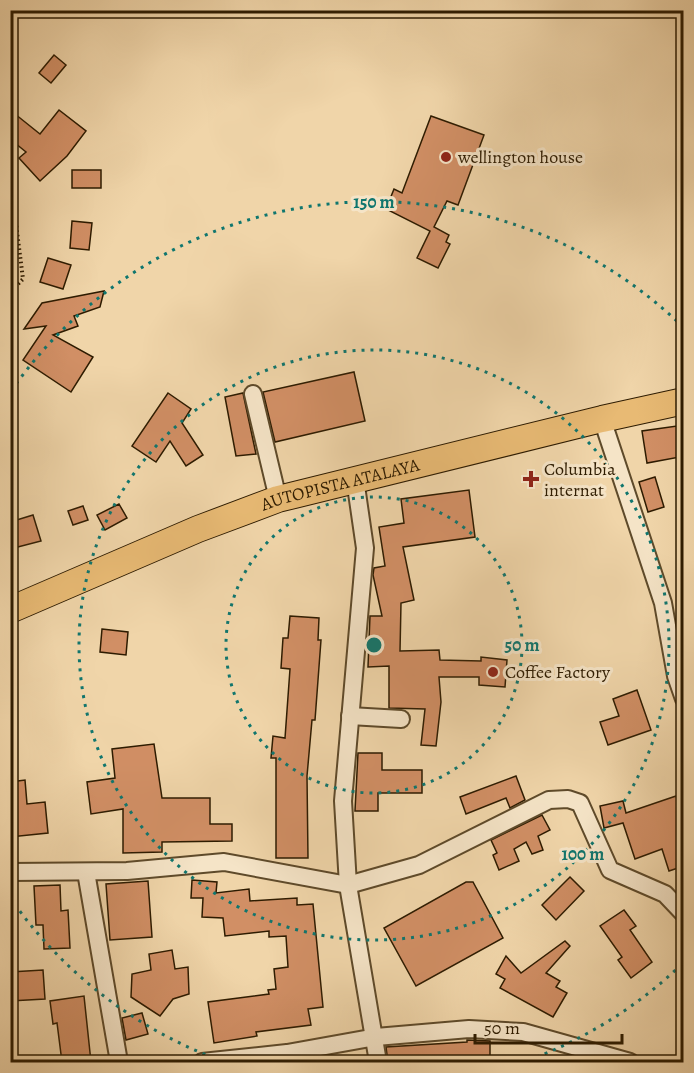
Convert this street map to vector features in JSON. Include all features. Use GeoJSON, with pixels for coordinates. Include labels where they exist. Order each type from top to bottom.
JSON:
{"type":"FeatureCollection","features":[{"type":"Feature","properties":{"kind":"main road","name":"AUTOPISTA ATALAYA"},"geometry":{"type":"LineString","coordinates":[[10,610],[198,529],[278,499],[684,401]]}},
{"type":"Feature","properties":{"kind":"street"},"geometry":{"type":"LineString","coordinates":[[253,394],[278,499]]}},
{"type":"Feature","properties":{"kind":"street"},"geometry":{"type":"LineString","coordinates":[[602,419],[663,603],[676,676],[684,699]]}},
{"type":"Feature","properties":{"kind":"street"},"geometry":{"type":"LineString","coordinates":[[355,479],[365,548],[343,801],[348,885],[376,1037],[378,1062]]}},
{"type":"Feature","properties":{"kind":"street"},"geometry":{"type":"LineString","coordinates":[[350,716],[401,719]]}},
{"type":"Feature","properties":{"kind":"street"},"geometry":{"type":"LineString","coordinates":[[10,872],[86,872],[224,862],[348,885],[419,865],[549,800],[568,799],[580,803],[610,870],[665,894],[684,914]]}},
{"type":"Feature","properties":{"kind":"street"},"geometry":{"type":"LineString","coordinates":[[86,872],[119,1062]]}},
{"type":"Feature","properties":{"kind":"street"},"geometry":{"type":"LineString","coordinates":[[202,1062],[287,1053],[376,1037],[469,1029],[523,1032],[630,1062]]}},
{"type":"Feature","properties":{"kind":"path"},"geometry":{"type":"LineString","coordinates":[[10,210],[15,216],[23,279],[10,292]]}},
{"type":"Feature","properties":{"kind":"building"},"geometry":{"type":"Polygon","coordinates":[[[54,55],[66,65],[51,83],[39,73],[54,55]]]}},
{"type":"Feature","properties":{"kind":"building"},"geometry":{"type":"Polygon","coordinates":[[[10,110],[40,134],[59,110],[86,131],[67,156],[40,181],[19,158],[26,152],[10,139],[10,110]]]}},
{"type":"Feature","properties":{"kind":"building","name":"wellington house"},"geometry":{"type":"Polygon","coordinates":[[[431,116],[484,135],[458,205],[447,201],[434,227],[449,235],[446,242],[450,244],[438,268],[417,258],[430,231],[386,209],[394,189],[402,193],[431,116]]]}},
{"type":"Feature","properties":{"kind":"building"},"geometry":{"type":"Polygon","coordinates":[[[72,170],[101,170],[101,188],[72,188],[72,170]]]}},
{"type":"Feature","properties":{"kind":"building"},"geometry":{"type":"Polygon","coordinates":[[[72,221],[92,223],[89,250],[70,248],[72,221]]]}},
{"type":"Feature","properties":{"kind":"building"},"geometry":{"type":"Polygon","coordinates":[[[48,258],[71,265],[63,289],[40,282],[48,258]]]}},
{"type":"Feature","properties":{"kind":"building"},"geometry":{"type":"Polygon","coordinates":[[[104,291],[100,307],[74,316],[78,326],[53,335],[93,357],[71,392],[23,360],[46,326],[24,329],[42,303],[104,291]]]}},
{"type":"Feature","properties":{"kind":"building"},"geometry":{"type":"Polygon","coordinates":[[[354,372],[365,421],[275,442],[263,392],[354,372]]]}},
{"type":"Feature","properties":{"kind":"building"},"geometry":{"type":"Polygon","coordinates":[[[168,393],[191,409],[182,423],[203,455],[186,466],[170,441],[156,462],[132,446],[168,393]]]}},
{"type":"Feature","properties":{"kind":"building"},"geometry":{"type":"Polygon","coordinates":[[[243,393],[256,454],[236,456],[225,397],[243,393]]]}},
{"type":"Feature","properties":{"kind":"building"},"geometry":{"type":"Polygon","coordinates":[[[684,425],[684,440],[677,441],[680,457],[647,463],[642,431],[684,425]]]}},
{"type":"Feature","properties":{"kind":"building"},"geometry":{"type":"Polygon","coordinates":[[[655,477],[664,507],[648,512],[639,482],[655,477]]]}},
{"type":"Feature","properties":{"kind":"building"},"geometry":{"type":"Polygon","coordinates":[[[469,490],[475,537],[403,547],[414,600],[401,603],[400,651],[439,650],[440,660],[481,661],[481,657],[507,660],[505,687],[479,685],[479,677],[439,677],[441,702],[436,746],[421,745],[425,709],[389,708],[389,666],[368,667],[370,616],[382,616],[373,575],[374,568],[385,566],[379,527],[404,523],[401,499],[469,490]]]}},
{"type":"Feature","properties":{"kind":"building"},"geometry":{"type":"Polygon","coordinates":[[[119,504],[127,518],[105,530],[97,515],[119,504]]]}},
{"type":"Feature","properties":{"kind":"building"},"geometry":{"type":"Polygon","coordinates":[[[83,506],[88,520],[73,525],[68,511],[83,506]]]}},
{"type":"Feature","properties":{"kind":"building"},"geometry":{"type":"Polygon","coordinates":[[[33,515],[41,541],[10,549],[10,522],[33,515]]]}},
{"type":"Feature","properties":{"kind":"building"},"geometry":{"type":"Polygon","coordinates":[[[290,616],[319,618],[318,640],[321,640],[315,720],[312,720],[307,776],[308,858],[276,858],[276,758],[271,758],[273,736],[285,738],[290,669],[281,668],[283,638],[288,638],[290,616]]]}},
{"type":"Feature","properties":{"kind":"building"},"geometry":{"type":"Polygon","coordinates":[[[102,629],[128,632],[126,655],[100,652],[102,629]]]}},
{"type":"Feature","properties":{"kind":"building"},"geometry":{"type":"Polygon","coordinates":[[[637,690],[651,730],[608,745],[600,722],[619,716],[613,699],[637,690]]]}},
{"type":"Feature","properties":{"kind":"building"},"geometry":{"type":"Polygon","coordinates":[[[154,744],[162,798],[210,798],[210,824],[232,824],[232,841],[162,842],[162,852],[123,853],[123,809],[91,814],[87,782],[115,778],[112,749],[154,744]]]}},
{"type":"Feature","properties":{"kind":"building"},"geometry":{"type":"Polygon","coordinates":[[[358,753],[382,753],[382,770],[422,770],[422,793],[378,793],[378,811],[355,811],[358,753]]]}},
{"type":"Feature","properties":{"kind":"building"},"geometry":{"type":"Polygon","coordinates":[[[516,776],[525,800],[510,808],[506,798],[466,814],[460,797],[516,776]]]}},
{"type":"Feature","properties":{"kind":"building"},"geometry":{"type":"Polygon","coordinates":[[[25,780],[27,804],[45,802],[48,833],[10,837],[10,782],[25,780]]]}},
{"type":"Feature","properties":{"kind":"building"},"geometry":{"type":"Polygon","coordinates":[[[676,796],[684,819],[684,866],[669,871],[662,849],[635,859],[623,823],[604,828],[600,806],[623,801],[626,813],[676,796]]]}},
{"type":"Feature","properties":{"kind":"building"},"geometry":{"type":"Polygon","coordinates":[[[542,815],[550,830],[538,836],[543,850],[532,854],[526,842],[514,849],[519,861],[499,870],[493,855],[497,853],[491,840],[542,815]]]}},
{"type":"Feature","properties":{"kind":"building"},"geometry":{"type":"Polygon","coordinates":[[[570,877],[584,891],[556,920],[542,905],[570,877]]]}},
{"type":"Feature","properties":{"kind":"building"},"geometry":{"type":"Polygon","coordinates":[[[192,880],[217,882],[216,893],[249,889],[250,901],[297,898],[297,905],[313,904],[323,1007],[308,1009],[311,1025],[256,1032],[257,1036],[214,1043],[208,1002],[269,994],[268,990],[276,989],[274,969],[288,967],[286,936],[269,937],[269,931],[225,936],[223,918],[202,917],[203,898],[191,898],[192,880]]]}},
{"type":"Feature","properties":{"kind":"building"},"geometry":{"type":"Polygon","coordinates":[[[148,881],[152,937],[110,940],[106,884],[148,881]]]}},
{"type":"Feature","properties":{"kind":"building"},"geometry":{"type":"Polygon","coordinates":[[[466,882],[473,882],[503,938],[416,986],[384,928],[466,882]]]}},
{"type":"Feature","properties":{"kind":"building"},"geometry":{"type":"Polygon","coordinates":[[[60,885],[61,911],[68,910],[70,948],[44,949],[43,925],[36,925],[34,886],[60,885]]]}},
{"type":"Feature","properties":{"kind":"building"},"geometry":{"type":"Polygon","coordinates":[[[624,910],[636,926],[630,930],[652,962],[631,978],[618,960],[622,957],[600,926],[624,910]]]}},
{"type":"Feature","properties":{"kind":"building"},"geometry":{"type":"Polygon","coordinates":[[[565,941],[570,946],[546,973],[560,981],[556,987],[567,993],[553,1017],[500,988],[505,979],[496,974],[506,956],[521,973],[565,941]]]}},
{"type":"Feature","properties":{"kind":"building"},"geometry":{"type":"Polygon","coordinates":[[[172,950],[175,969],[188,967],[189,994],[173,999],[160,1016],[131,997],[132,974],[151,970],[149,954],[172,950]]]}},
{"type":"Feature","properties":{"kind":"building"},"geometry":{"type":"Polygon","coordinates":[[[43,970],[45,999],[10,1001],[10,972],[43,970]]]}},
{"type":"Feature","properties":{"kind":"building"},"geometry":{"type":"Polygon","coordinates":[[[84,996],[91,1062],[62,1062],[57,1023],[53,1024],[50,1001],[84,996]]]}},
{"type":"Feature","properties":{"kind":"building"},"geometry":{"type":"Polygon","coordinates":[[[142,1013],[148,1034],[126,1040],[122,1018],[142,1013]]]}},
{"type":"Feature","properties":{"kind":"building"},"geometry":{"type":"Polygon","coordinates":[[[467,1040],[490,1041],[490,1062],[388,1062],[386,1047],[467,1042],[467,1040]]]}},
{"type":"Feature","properties":{"kind":"place","name":"wellington house"},"geometry":{"type":"Point","coordinates":[446,157]}},
{"type":"Feature","properties":{"kind":"place","name":"Columbia internat"},"geometry":{"type":"Point","coordinates":[531,479]}},
{"type":"Feature","properties":{"kind":"place","name":"Coffee Factory"},"geometry":{"type":"Point","coordinates":[493,672]}}]}
